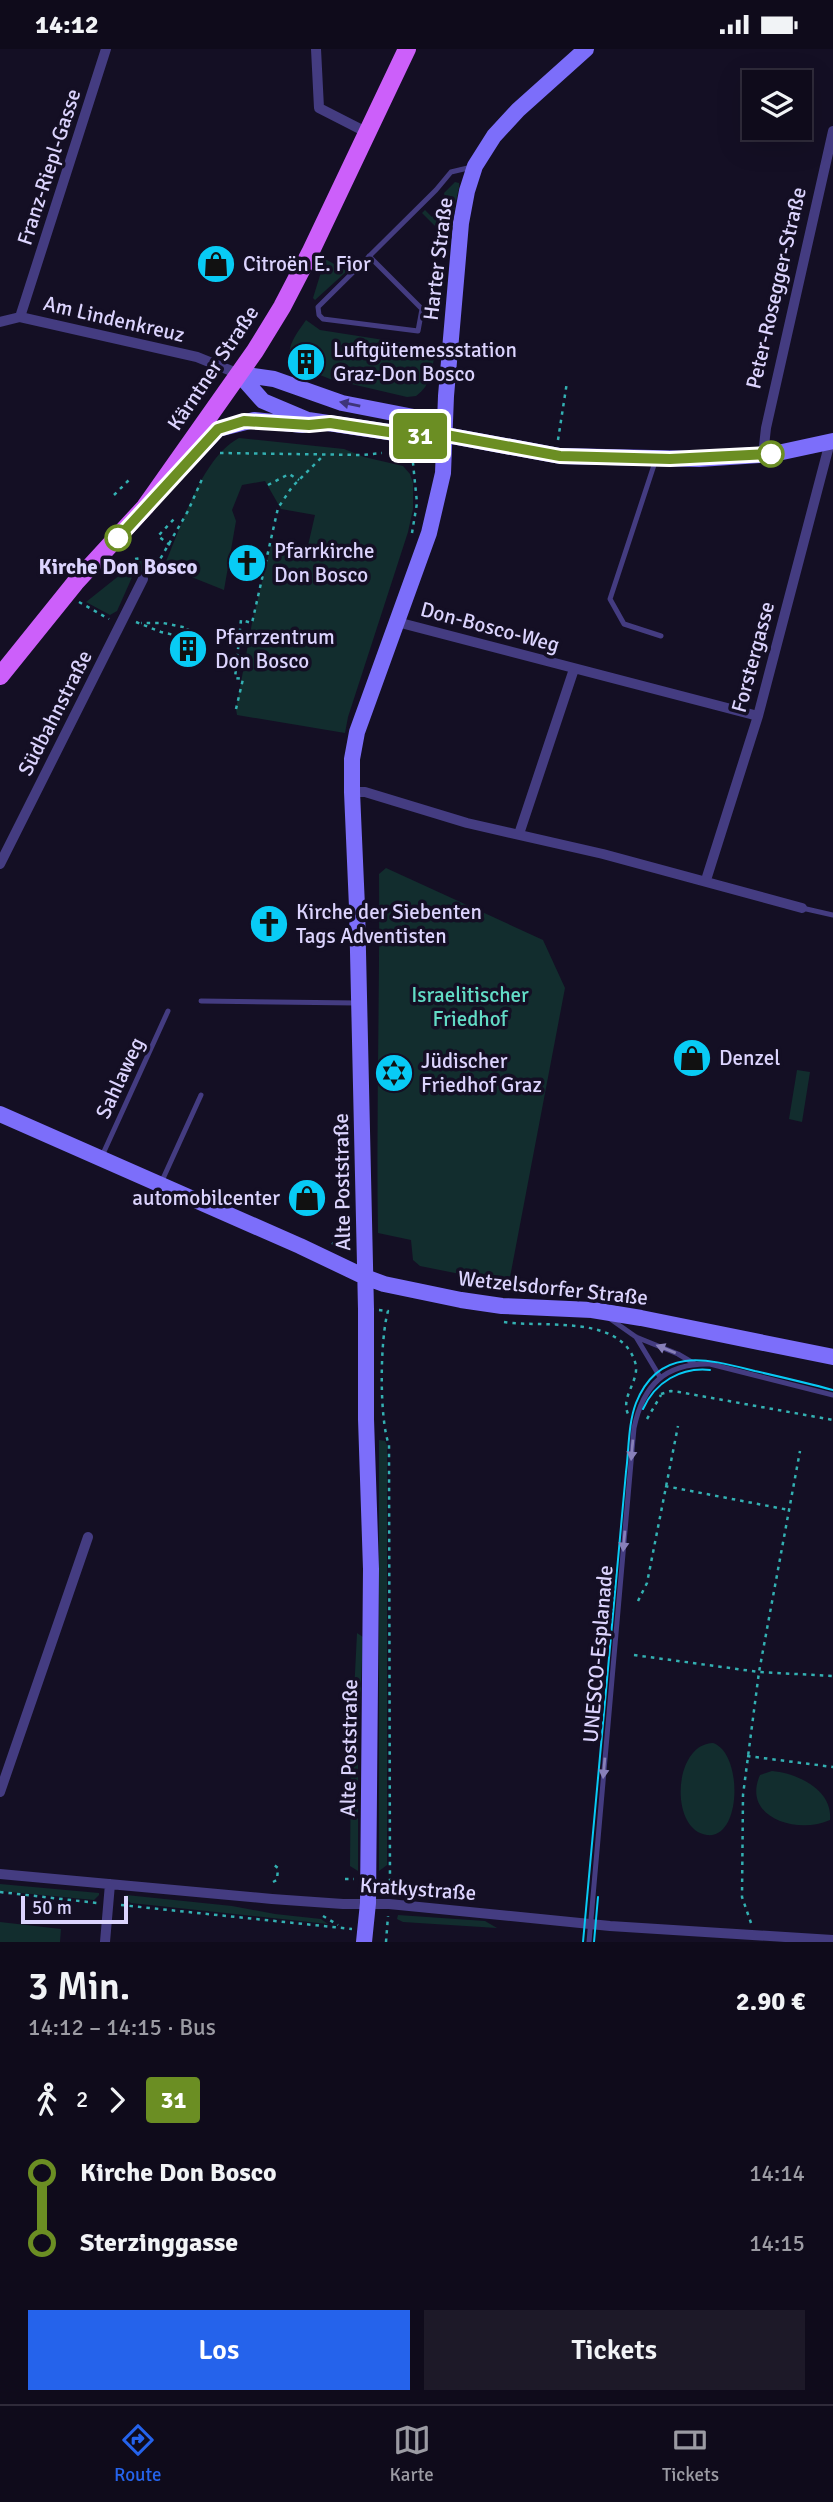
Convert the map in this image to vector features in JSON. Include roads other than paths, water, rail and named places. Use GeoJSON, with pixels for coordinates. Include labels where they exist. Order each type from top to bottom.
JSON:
{"type":"FeatureCollection","features":[{"type":"Feature","properties":{"kind":"main road","name":"Kärntner Straße"},"geometry":{"type":"LineString","coordinates":[[0,676],[75,583],[145,507],[239,374],[282,307],[310,253],[407,49]]}},
{"type":"Feature","properties":{"kind":"main road","name":"Harter Straße"},"geometry":{"type":"LineString","coordinates":[[446,435],[446,396],[461,223],[475,166],[494,137],[517,110],[586,49]]}},
{"type":"Feature","properties":{"kind":"main road"},"geometry":{"type":"LineString","coordinates":[[239,374],[263,401],[287,413],[330,423],[415,436],[446,435],[560,456],[656,459],[763,455],[832,441]]}},
{"type":"Feature","properties":{"kind":"main road"},"geometry":{"type":"LineString","coordinates":[[239,374],[274,379],[342,403],[419,418],[446,435]]}},
{"type":"Feature","properties":{"kind":"main road"},"geometry":{"type":"LineString","coordinates":[[145,507],[218,429],[254,420],[309,425],[330,423]]}},
{"type":"Feature","properties":{"kind":"main road","name":"Alte Poststraße"},"geometry":{"type":"LineString","coordinates":[[364,1942],[368,1903],[371,1616],[360,1003],[352,758],[357,731],[429,533],[443,473],[446,435]]}},
{"type":"Feature","properties":{"kind":"main road","name":"Wetzelsdorfer Straße"},"geometry":{"type":"LineString","coordinates":[[0,1114],[365,1277],[461,1300],[517,1307],[592,1310],[709,1330],[833,1357]]}},
{"type":"Feature","properties":{"kind":"street","name":"Franz-Riepl-Gasse"},"geometry":{"type":"LineString","coordinates":[[20,317],[106,49]]}},
{"type":"Feature","properties":{"kind":"street"},"geometry":{"type":"LineString","coordinates":[[316,49],[319,108],[366,132]]}},
{"type":"Feature","properties":{"kind":"street","name":"Peter-Rosegger-Straße"},"geometry":{"type":"LineString","coordinates":[[763,455],[766,428],[833,131]]}},
{"type":"Feature","properties":{"kind":"street"},"geometry":{"type":"LineString","coordinates":[[0,322],[20,317]]}},
{"type":"Feature","properties":{"kind":"street","name":"Am Lindenkreuz"},"geometry":{"type":"LineString","coordinates":[[20,317],[197,356],[239,374]]}},
{"type":"Feature","properties":{"kind":"street","name":"Forstergasse"},"geometry":{"type":"LineString","coordinates":[[706,880],[758,716],[832,441]]}},
{"type":"Feature","properties":{"kind":"street","name":"Südbahnstraße"},"geometry":{"type":"LineString","coordinates":[[0,864],[144,579]]}},
{"type":"Feature","properties":{"kind":"street","name":"Don-Bosco-Weg"},"geometry":{"type":"LineString","coordinates":[[397,622],[758,716]]}},
{"type":"Feature","properties":{"kind":"street","name":"Don-Bosco-Weg"},"geometry":{"type":"LineString","coordinates":[[519,834],[574,669]]}},
{"type":"Feature","properties":{"kind":"street"},"geometry":{"type":"LineString","coordinates":[[352,792],[365,793],[467,823],[706,880],[802,908]]}},
{"type":"Feature","properties":{"kind":"street"},"geometry":{"type":"LineString","coordinates":[[0,1792],[88,1537]]}},
{"type":"Feature","properties":{"kind":"street","name":"Kratkystraße"},"geometry":{"type":"LineString","coordinates":[[0,1874],[272,1899],[368,1903],[590,1924],[833,1940]]}},
{"type":"Feature","properties":{"kind":"street"},"geometry":{"type":"LineString","coordinates":[[105,1942],[110,1884]]}},
{"type":"Feature","properties":{"kind":"lane"},"geometry":{"type":"LineString","coordinates":[[369,257],[422,309],[418,331],[323,319],[319,315],[318,307],[451,172],[475,166]]}},
{"type":"Feature","properties":{"kind":"lane"},"geometry":{"type":"LineString","coordinates":[[656,459],[610,599],[624,624],[661,636]]}},
{"type":"Feature","properties":{"kind":"lane"},"geometry":{"type":"LineString","coordinates":[[802,908],[833,915]]}},
{"type":"Feature","properties":{"kind":"lane"},"geometry":{"type":"LineString","coordinates":[[201,1001],[360,1003]]}},
{"type":"Feature","properties":{"kind":"lane","name":"Sahlaweg"},"geometry":{"type":"LineString","coordinates":[[100,1159],[168,1011]]}},
{"type":"Feature","properties":{"kind":"lane"},"geometry":{"type":"LineString","coordinates":[[160,1186],[201,1095]]}},
{"type":"Feature","properties":{"kind":"lane"},"geometry":{"type":"LineString","coordinates":[[592,1310],[611,1319],[636,1337],[695,1364]]}},
{"type":"Feature","properties":{"kind":"lane"},"geometry":{"type":"LineString","coordinates":[[636,1337],[660,1377],[674,1369],[710,1364],[833,1395]]}},
{"type":"Feature","properties":{"kind":"lane","name":"UNESCO-Esplanade"},"geometry":{"type":"LineString","coordinates":[[589,1942],[634,1428],[639,1406],[660,1377]]}},
{"type":"Feature","properties":{"kind":"tram line"},"geometry":{"type":"LineString","coordinates":[[583,1942],[629,1437],[636,1403],[646,1384],[658,1372],[671,1364],[687,1361],[720,1363],[833,1390]]}},
{"type":"Feature","properties":{"kind":"tram line"},"geometry":{"type":"LineString","coordinates":[[643,1409],[654,1391],[670,1378],[689,1371],[710,1370]]}},
{"type":"Feature","properties":{"kind":"tram line"},"geometry":{"type":"LineString","coordinates":[[594,1942],[598,1897]]}},
{"type":"Feature","properties":{"kind":"place","name":"Citroën E. Fior"},"geometry":{"type":"Point","coordinates":[216,264]}},
{"type":"Feature","properties":{"kind":"place","name":"Luftgütemessstation Graz-Don Bosco"},"geometry":{"type":"Point","coordinates":[306,362]}},
{"type":"Feature","properties":{"kind":"place","name":"Kirche Don Bosco"},"geometry":{"type":"Point","coordinates":[118,538]}},
{"type":"Feature","properties":{"kind":"place","name":"Pfarrkirche Don Bosco"},"geometry":{"type":"Point","coordinates":[247,563]}},
{"type":"Feature","properties":{"kind":"place","name":"Pfarrzentrum Don Bosco"},"geometry":{"type":"Point","coordinates":[188,649]}},
{"type":"Feature","properties":{"kind":"place","name":"Kirche der Siebenten Tags Adventisten"},"geometry":{"type":"Point","coordinates":[269,924]}},
{"type":"Feature","properties":{"kind":"place","name":"Denzel"},"geometry":{"type":"Point","coordinates":[692,1058]}},
{"type":"Feature","properties":{"kind":"place","name":"Jüdischer Friedhof Graz"},"geometry":{"type":"Point","coordinates":[394,1073]}},
{"type":"Feature","properties":{"kind":"place","name":"automobilcenter"},"geometry":{"type":"Point","coordinates":[307,1198]}},
{"type":"Feature","properties":{"kind":"park label","name":"Israelitischer Friedhof"},"geometry":{"type":"Point","coordinates":[470,1007]}}]}
